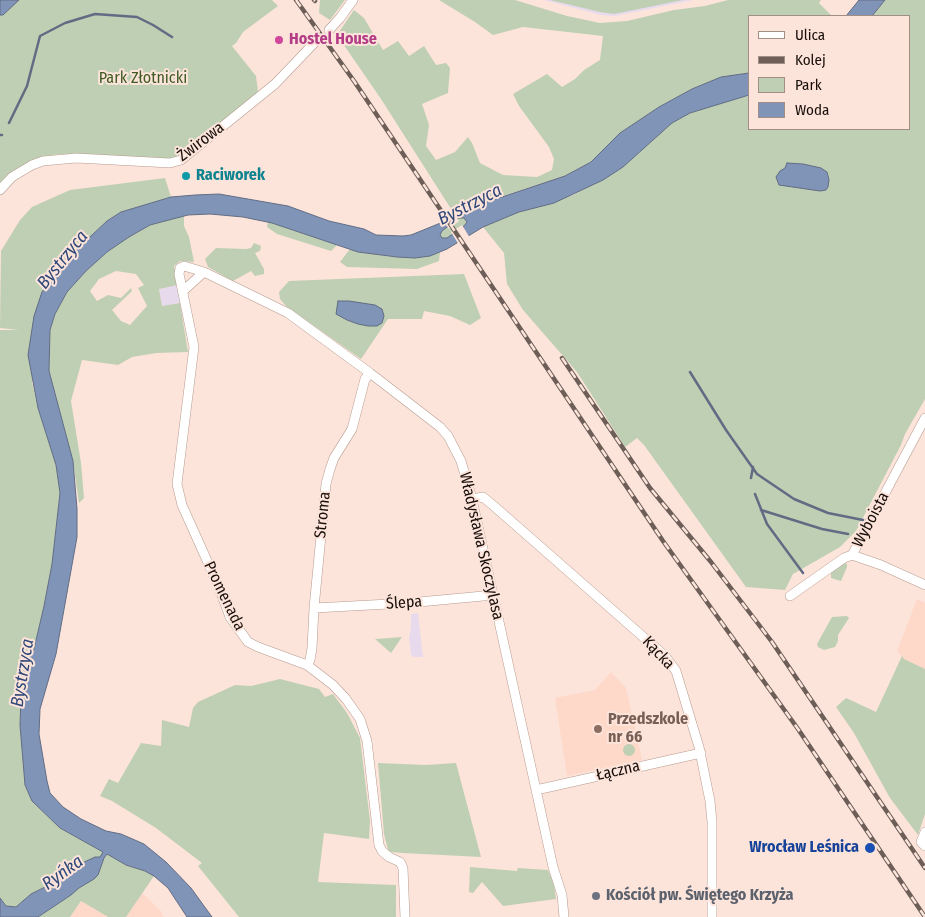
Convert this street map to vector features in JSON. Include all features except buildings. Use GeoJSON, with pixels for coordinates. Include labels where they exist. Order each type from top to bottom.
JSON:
{"type":"FeatureCollection","features":[{"type":"Feature","properties":{"kind":"street"},"geometry":{"type":"LineString","coordinates":[[328,30],[340,18],[353,0]]}},
{"type":"Feature","properties":{"kind":"street","name":"Żwirowa"},"geometry":{"type":"LineString","coordinates":[[0,190],[12,177],[43,160],[76,158],[170,163],[181,160],[275,84],[319,38]]}},
{"type":"Feature","properties":{"kind":"street","name":"Promenada"},"geometry":{"type":"LineString","coordinates":[[204,272],[188,266],[180,268],[179,274],[194,347],[177,484],[182,505],[230,617],[248,642],[258,648],[307,665],[339,692],[360,720],[367,741],[379,845],[382,851],[389,857],[400,862],[405,917]]}},
{"type":"Feature","properties":{"kind":"street"},"geometry":{"type":"LineString","coordinates":[[183,290],[204,272]]}},
{"type":"Feature","properties":{"kind":"street","name":"Władysława Skoczylasa"},"geometry":{"type":"LineString","coordinates":[[204,272],[288,313],[370,373],[435,423],[448,436],[461,461],[472,499],[553,866],[562,895],[564,917]]}},
{"type":"Feature","properties":{"kind":"street","name":"Stroma"},"geometry":{"type":"LineString","coordinates":[[307,665],[312,648],[326,484],[330,469],[352,429],[366,379],[370,373]]}},
{"type":"Feature","properties":{"kind":"street","name":"Wyboista"},"geometry":{"type":"LineString","coordinates":[[790,596],[844,558],[852,555],[925,418]]}},
{"type":"Feature","properties":{"kind":"street","name":"Kącka"},"geometry":{"type":"LineString","coordinates":[[472,499],[483,497],[495,506],[665,656],[676,671],[701,753],[710,801],[712,822],[712,917]]}},
{"type":"Feature","properties":{"kind":"street"},"geometry":{"type":"LineString","coordinates":[[852,555],[881,565],[925,585]]}},
{"type":"Feature","properties":{"kind":"street","name":"Ślepa"},"geometry":{"type":"LineString","coordinates":[[314,608],[408,603],[494,595]]}},
{"type":"Feature","properties":{"kind":"street","name":"Łączna"},"geometry":{"type":"LineString","coordinates":[[536,790],[701,753]]}},
{"type":"Feature","properties":{"kind":"street"},"geometry":{"type":"LineString","coordinates":[[925,832],[921,842],[925,846]]}},
{"type":"Feature","properties":{"kind":"shaded area"},"geometry":{"type":"Polygon","coordinates":[[[544,0],[693,0],[615,16],[601,15],[544,0]]]}},
{"type":"Feature","properties":{"kind":"shaded area"},"geometry":{"type":"Polygon","coordinates":[[[176,285],[180,303],[162,306],[159,289],[176,285]]]}},
{"type":"Feature","properties":{"kind":"shaded area"},"geometry":{"type":"Polygon","coordinates":[[[917,599],[925,603],[925,669],[904,659],[897,651],[917,599]]]}},
{"type":"Feature","properties":{"kind":"shaded area"},"geometry":{"type":"Polygon","coordinates":[[[418,613],[423,657],[411,655],[409,637],[411,614],[418,613]]]}},
{"type":"Feature","properties":{"kind":"shaded area","name":"Przedszkole nr 66"},"geometry":{"type":"Polygon","coordinates":[[[611,672],[626,688],[642,760],[567,776],[555,698],[595,690],[611,672]]]}},
{"type":"Feature","properties":{"kind":"shaded area"},"geometry":{"type":"Polygon","coordinates":[[[142,893],[160,910],[164,917],[126,917],[142,893]]]}},
{"type":"Feature","properties":{"kind":"shaded area"},"geometry":{"type":"Polygon","coordinates":[[[81,901],[108,917],[70,917],[81,901]]]}},
{"type":"Feature","properties":{"kind":"green space","name":"Park Złotnicki"},"geometry":{"type":"Polygon","coordinates":[[[0,0],[272,0],[278,6],[243,32],[232,46],[256,76],[258,91],[256,95],[184,154],[172,159],[61,154],[44,156],[29,162],[0,184],[0,0]]]}},
{"type":"Feature","properties":{"kind":"green space"},"geometry":{"type":"Polygon","coordinates":[[[320,0],[345,0],[330,20],[319,13],[320,0]]]}},
{"type":"Feature","properties":{"kind":"green space"},"geometry":{"type":"Polygon","coordinates":[[[439,0],[515,0],[567,16],[600,23],[627,21],[728,0],[821,0],[819,3],[831,15],[748,15],[748,73],[721,77],[692,89],[659,107],[620,133],[591,162],[565,176],[453,212],[381,99],[337,35],[354,10],[364,18],[383,50],[398,41],[409,56],[424,46],[436,65],[446,63],[450,68],[448,93],[422,104],[429,125],[426,146],[436,160],[455,152],[468,137],[480,163],[503,175],[537,177],[552,170],[554,159],[549,147],[519,106],[513,94],[547,74],[562,87],[575,79],[584,70],[600,60],[603,36],[523,27],[493,35],[439,0]]]}},
{"type":"Feature","properties":{"kind":"green space"},"geometry":{"type":"Polygon","coordinates":[[[550,0],[683,0],[614,14],[550,0]]]}},
{"type":"Feature","properties":{"kind":"green space"},"geometry":{"type":"Polygon","coordinates":[[[885,0],[925,0],[925,399],[905,434],[856,531],[840,547],[793,574],[785,590],[746,587],[644,445],[637,438],[625,447],[577,372],[523,310],[507,284],[504,253],[483,227],[519,212],[573,195],[623,167],[672,123],[690,113],[746,95],[748,95],[748,130],[910,130],[910,15],[873,15],[885,0]]]}},
{"type":"Feature","properties":{"kind":"green space"},"geometry":{"type":"Polygon","coordinates":[[[165,178],[171,197],[121,212],[107,221],[61,264],[42,292],[32,382],[56,465],[60,493],[52,564],[44,606],[34,649],[27,660],[21,697],[20,711],[25,785],[32,801],[60,828],[103,852],[100,857],[95,857],[78,865],[31,894],[16,907],[6,906],[0,898],[0,330],[19,330],[0,328],[1,251],[20,220],[32,207],[70,190],[165,178]]]}},
{"type":"Feature","properties":{"kind":"green space"},"geometry":{"type":"Polygon","coordinates":[[[184,216],[184,226],[189,237],[194,262],[180,261],[174,266],[178,285],[159,289],[162,306],[180,303],[188,352],[156,353],[132,357],[118,365],[82,360],[71,401],[81,463],[84,498],[79,503],[73,461],[49,371],[50,330],[55,314],[67,292],[86,271],[107,252],[150,225],[184,216]],[[116,271],[99,279],[90,291],[97,301],[108,295],[121,298],[131,288],[132,291],[112,310],[121,321],[130,325],[147,306],[138,288],[144,285],[136,274],[116,271]]]}},
{"type":"Feature","properties":{"kind":"green space"},"geometry":{"type":"Polygon","coordinates":[[[464,217],[467,222],[464,226],[447,238],[442,238],[440,235],[442,231],[459,218],[464,217]]]}},
{"type":"Feature","properties":{"kind":"green space"},"geometry":{"type":"Polygon","coordinates":[[[268,222],[337,245],[331,251],[277,234],[267,227],[268,222]]]}},
{"type":"Feature","properties":{"kind":"green space"},"geometry":{"type":"Polygon","coordinates":[[[254,243],[261,246],[260,251],[255,253],[264,269],[264,274],[255,276],[251,271],[233,281],[208,267],[205,259],[216,248],[246,249],[251,248],[254,243]]]}},
{"type":"Feature","properties":{"kind":"green space"},"geometry":{"type":"Polygon","coordinates":[[[350,249],[387,256],[415,258],[430,256],[440,252],[439,261],[417,269],[347,267],[340,262],[350,249]]]}},
{"type":"Feature","properties":{"kind":"green space"},"geometry":{"type":"Polygon","coordinates":[[[464,274],[481,318],[470,325],[450,316],[424,311],[422,319],[388,319],[361,359],[286,306],[280,299],[279,292],[289,281],[464,274]]]}},
{"type":"Feature","properties":{"kind":"green space"},"geometry":{"type":"Polygon","coordinates":[[[844,563],[847,564],[847,567],[841,581],[831,578],[831,571],[844,563]]]}},
{"type":"Feature","properties":{"kind":"green space"},"geometry":{"type":"Polygon","coordinates":[[[847,616],[849,618],[838,635],[835,647],[824,650],[818,647],[817,644],[832,617],[847,616]]]}},
{"type":"Feature","properties":{"kind":"green space"},"geometry":{"type":"Polygon","coordinates":[[[402,637],[391,653],[375,639],[376,639],[402,637]]]}},
{"type":"Feature","properties":{"kind":"green space"},"geometry":{"type":"Polygon","coordinates":[[[902,656],[904,659],[925,669],[925,814],[918,835],[890,798],[854,733],[836,707],[846,698],[876,712],[902,656]]]}},
{"type":"Feature","properties":{"kind":"green space"},"geometry":{"type":"Polygon","coordinates":[[[280,679],[319,689],[325,697],[333,694],[347,713],[360,738],[370,821],[369,839],[324,833],[318,882],[396,885],[396,917],[239,917],[198,866],[202,863],[156,828],[112,801],[100,796],[109,779],[118,783],[141,743],[161,746],[162,720],[189,727],[193,708],[198,702],[235,685],[251,686],[280,679]]]}},
{"type":"Feature","properties":{"kind":"green space"},"geometry":{"type":"Polygon","coordinates":[[[631,744],[634,745],[634,755],[627,756],[624,755],[623,748],[624,745],[631,744]]]}},
{"type":"Feature","properties":{"kind":"green space"},"geometry":{"type":"Polygon","coordinates":[[[378,763],[426,765],[456,763],[481,857],[402,853],[388,850],[384,834],[378,763]]]}},
{"type":"Feature","properties":{"kind":"green space"},"geometry":{"type":"Polygon","coordinates":[[[107,854],[126,865],[154,876],[126,917],[108,917],[81,901],[70,917],[38,917],[98,875],[107,854]]]}},
{"type":"Feature","properties":{"kind":"green space"},"geometry":{"type":"Polygon","coordinates":[[[470,867],[517,871],[518,868],[548,870],[554,885],[556,899],[503,906],[482,882],[473,893],[469,892],[470,867]]]}},
{"type":"Feature","properties":{"kind":"water"},"geometry":{"type":"Polygon","coordinates":[[[0,0],[19,0],[3,15],[0,15],[0,0]]]}},
{"type":"Feature","properties":{"kind":"water"},"geometry":{"type":"Polygon","coordinates":[[[859,0],[885,0],[873,15],[847,15],[859,0]]]}},
{"type":"Feature","properties":{"kind":"water"},"geometry":{"type":"Polygon","coordinates":[[[748,73],[748,95],[690,113],[672,123],[623,167],[603,180],[554,203],[519,212],[483,227],[447,249],[430,256],[415,258],[397,257],[358,252],[272,223],[243,217],[210,214],[188,215],[150,225],[129,237],[107,252],[67,292],[55,314],[50,330],[49,371],[73,461],[77,537],[56,654],[40,709],[39,734],[47,781],[50,793],[63,807],[81,819],[106,831],[121,834],[144,844],[166,862],[191,888],[212,917],[187,917],[168,888],[154,876],[126,865],[107,854],[98,875],[94,879],[38,917],[0,917],[0,898],[6,906],[16,907],[31,894],[78,865],[95,857],[100,857],[103,852],[60,828],[32,801],[25,785],[20,725],[21,697],[27,660],[34,649],[52,564],[60,493],[56,465],[38,408],[28,355],[34,316],[42,292],[61,264],[107,221],[121,212],[171,197],[195,195],[219,194],[288,206],[329,221],[364,229],[376,235],[411,235],[443,222],[457,210],[463,210],[565,176],[591,162],[620,133],[659,107],[692,89],[721,77],[748,73]],[[459,218],[442,231],[440,235],[442,238],[447,238],[467,222],[464,218],[459,218]]]}},
{"type":"Feature","properties":{"kind":"water"},"geometry":{"type":"Polygon","coordinates":[[[787,163],[821,168],[827,172],[828,187],[826,190],[820,191],[779,185],[776,177],[785,168],[787,163]]]}},
{"type":"Feature","properties":{"kind":"water"},"geometry":{"type":"Polygon","coordinates":[[[338,301],[375,305],[382,309],[384,316],[382,323],[377,326],[368,326],[347,320],[336,314],[338,301]]]}},
{"type":"Feature","properties":{"kind":"pier"},"geometry":{"type":"Polygon","coordinates":[[[452,211],[459,221],[449,229],[442,219],[452,211]]]}},
{"type":"Feature","properties":{"kind":"pier"},"geometry":{"type":"Polygon","coordinates":[[[462,225],[470,238],[459,245],[451,232],[462,225]]]}},
{"type":"Feature","properties":{"kind":"waterway"},"geometry":{"type":"LineString","coordinates":[[9,123],[27,86],[40,36],[65,23],[95,14],[137,17],[172,37]]}},
{"type":"Feature","properties":{"kind":"waterway"},"geometry":{"type":"LineString","coordinates":[[690,372],[726,430],[757,474],[794,499],[828,513],[863,520]]}},
{"type":"Feature","properties":{"kind":"waterway"},"geometry":{"type":"LineString","coordinates":[[751,478],[753,467]]}},
{"type":"Feature","properties":{"kind":"waterway"},"geometry":{"type":"LineString","coordinates":[[755,494],[767,524],[803,573]]}},
{"type":"Feature","properties":{"kind":"waterway"},"geometry":{"type":"LineString","coordinates":[[761,510],[822,529],[848,534]]}},
{"type":"Feature","properties":{"kind":"railway"},"geometry":{"type":"LineString","coordinates":[[296,0],[354,81],[663,541],[798,729],[925,917]]}},
{"type":"Feature","properties":{"kind":"railway"},"geometry":{"type":"LineString","coordinates":[[562,358],[650,488],[711,562],[772,642],[925,868]]}},
{"type":"Feature","properties":{"kind":"place","name":"Hostel House"},"geometry":{"type":"Point","coordinates":[279,40]}},
{"type":"Feature","properties":{"kind":"place","name":"Raciworek"},"geometry":{"type":"Point","coordinates":[186,176]}},
{"type":"Feature","properties":{"kind":"place","name":"Przedszkole nr 66"},"geometry":{"type":"Point","coordinates":[598,729]}},
{"type":"Feature","properties":{"kind":"place","name":"Wrocław Leśnica"},"geometry":{"type":"Point","coordinates":[870,848]}},
{"type":"Feature","properties":{"kind":"place","name":"Kościół pw. Świętego Krzyża"},"geometry":{"type":"Point","coordinates":[596,896]}},
{"type":"Feature","properties":{"kind":"water label","name":"Bystrzyca"},"geometry":{"type":"Point","coordinates":[470,205]}},
{"type":"Feature","properties":{"kind":"water label","name":"Bystrzyca"},"geometry":{"type":"Point","coordinates":[63,260]}},
{"type":"Feature","properties":{"kind":"water label","name":"Bystrzyca"},"geometry":{"type":"Point","coordinates":[23,673]}},
{"type":"Feature","properties":{"kind":"water label","name":"Ryńka"},"geometry":{"type":"Point","coordinates":[63,873]}}]}
